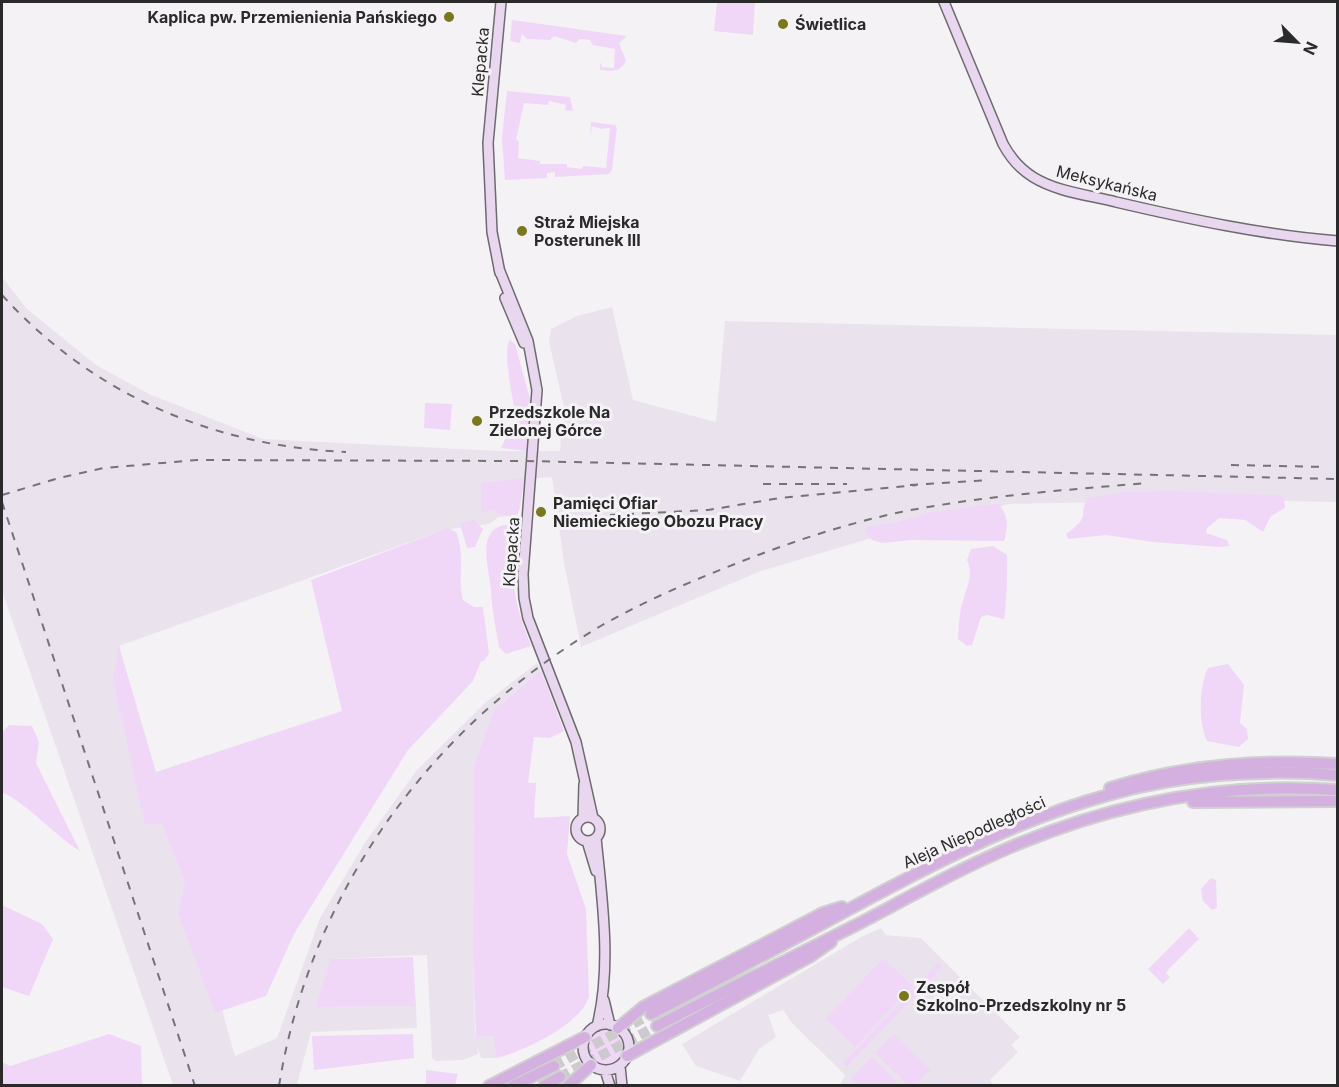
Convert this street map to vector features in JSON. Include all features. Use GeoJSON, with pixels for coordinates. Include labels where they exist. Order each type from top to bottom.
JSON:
{"type":"FeatureCollection","features":[{"type":"Feature","properties":{"kind":"main road"},"geometry":{"type":"LineString","coordinates":[[1015,827],[1066,801],[1149,776],[1207,767],[1270,763],[1338,764]]}},
{"type":"Feature","properties":{"kind":"main road","name":"Aleja Niepodległości"},"geometry":{"type":"LineString","coordinates":[[651,1014],[954,854],[1015,827],[1099,797],[1150,785],[1244,774],[1338,775]]}},
{"type":"Feature","properties":{"kind":"main road","name":"Aleja Niepodległości"},"geometry":{"type":"LineString","coordinates":[[657,1026],[962,870],[1072,824],[1112,811],[1179,796],[1278,789],[1338,790]]}},
{"type":"Feature","properties":{"kind":"main road"},"geometry":{"type":"LineString","coordinates":[[1072,824],[1199,801],[1338,801]]}},
{"type":"Feature","properties":{"kind":"main road"},"geometry":{"type":"LineString","coordinates":[[614,1026],[643,1007],[780,935],[823,914],[876,894]]}},
{"type":"Feature","properties":{"kind":"main road"},"geometry":{"type":"LineString","coordinates":[[627,1056],[812,956],[861,922]]}},
{"type":"Feature","properties":{"kind":"main road"},"geometry":{"type":"LineString","coordinates":[[489,1086],[585,1037]]}},
{"type":"Feature","properties":{"kind":"main road"},"geometry":{"type":"LineString","coordinates":[[544,1086],[564,1082],[591,1065]]}},
{"type":"Feature","properties":{"kind":"main road"},"geometry":{"type":"LineString","coordinates":[[513,1086],[554,1066]]}},
{"type":"Feature","properties":{"kind":"street","name":"Klepacka"},"geometry":{"type":"LineString","coordinates":[[501,2],[488,143],[492,232],[499,269],[528,341],[537,390],[523,573],[524,598],[528,618],[576,742],[593,818]]}},
{"type":"Feature","properties":{"kind":"street","name":"Meksykańska"},"geometry":{"type":"LineString","coordinates":[[944,2],[1003,144],[1015,162],[1034,177],[1064,190],[1166,213],[1276,234],[1338,241]]}},
{"type":"Feature","properties":{"kind":"street","name":"Klepacka"},"geometry":{"type":"LineString","coordinates":[[583,818],[584,777]]}},
{"type":"Feature","properties":{"kind":"street"},"geometry":{"type":"LineString","coordinates":[[591,839],[579,837],[576,830],[583,818],[593,818],[600,826],[591,839],[599,879],[604,1000],[597,1026],[585,1037],[583,1049],[591,1065],[604,1070],[620,1066]]}},
{"type":"Feature","properties":{"kind":"street"},"geometry":{"type":"LineString","coordinates":[[604,1000],[614,1026],[628,1040],[627,1056],[620,1066],[622,1086]]}},
{"type":"Feature","properties":{"kind":"street"},"geometry":{"type":"LineString","coordinates":[[597,1026],[614,1026]]}},
{"type":"Feature","properties":{"kind":"street"},"geometry":{"type":"LineString","coordinates":[[604,1070],[610,1086]]}},
{"type":"Feature","properties":{"kind":"shaded area"},"geometry":{"type":"Polygon","coordinates":[[[717,2],[755,2],[753,35],[714,31],[717,2]]]}},
{"type":"Feature","properties":{"kind":"shaded area"},"geometry":{"type":"Polygon","coordinates":[[[512,20],[627,36],[619,43],[626,61],[618,69],[600,70],[600,62],[602,67],[614,68],[615,49],[593,45],[590,40],[580,39],[576,43],[554,36],[550,40],[527,39],[522,34],[520,43],[510,41],[512,20]]]}},
{"type":"Feature","properties":{"kind":"shaded area"},"geometry":{"type":"Polygon","coordinates":[[[507,91],[570,97],[573,111],[565,110],[566,105],[549,101],[548,105],[524,103],[516,140],[519,141],[518,158],[540,161],[540,164],[567,164],[567,167],[582,169],[583,166],[606,168],[610,128],[601,129],[592,126],[590,138],[591,122],[615,125],[617,128],[612,170],[609,174],[555,177],[555,172],[547,173],[547,178],[505,180],[502,137],[507,91]]]}},
{"type":"Feature","properties":{"kind":"shaded area"},"geometry":{"type":"Polygon","coordinates":[[[2,277],[27,309],[96,365],[149,394],[263,439],[500,451],[560,451],[562,418],[566,416],[549,342],[551,329],[577,316],[612,307],[633,400],[716,422],[725,321],[1337,335],[1337,502],[1229,500],[1009,504],[878,536],[761,571],[581,647],[564,563],[552,477],[524,479],[520,509],[516,515],[499,517],[489,524],[443,530],[119,646],[235,1056],[277,1038],[320,918],[366,841],[416,771],[485,703],[537,663],[541,670],[494,710],[474,765],[475,1031],[476,1037],[493,1035],[496,1058],[481,1058],[477,1045],[478,1054],[463,1060],[435,1061],[432,1058],[427,955],[331,959],[317,1007],[416,1006],[417,1028],[311,1032],[297,1085],[173,1085],[2,591],[2,277]]]}},
{"type":"Feature","properties":{"kind":"shaded area"},"geometry":{"type":"Polygon","coordinates":[[[510,340],[515,344],[530,399],[527,451],[501,448],[508,433],[519,432],[508,370],[507,357],[510,340]]]}},
{"type":"Feature","properties":{"kind":"shaded area"},"geometry":{"type":"Polygon","coordinates":[[[425,403],[452,404],[450,430],[424,428],[425,403]]]}},
{"type":"Feature","properties":{"kind":"shaded area"},"geometry":{"type":"Polygon","coordinates":[[[525,478],[518,514],[506,516],[496,513],[494,509],[481,513],[481,483],[525,478]]]}},
{"type":"Feature","properties":{"kind":"shaded area"},"geometry":{"type":"Polygon","coordinates":[[[1171,491],[1278,495],[1284,497],[1285,508],[1271,516],[1263,532],[1245,520],[1219,518],[1207,528],[1206,533],[1227,540],[1229,546],[1153,542],[1106,535],[1068,539],[1066,534],[1082,519],[1088,498],[1124,492],[1171,491]]]}},
{"type":"Feature","properties":{"kind":"shaded area"},"geometry":{"type":"Polygon","coordinates":[[[998,504],[1002,508],[1006,517],[1004,541],[912,540],[882,543],[872,540],[865,531],[867,526],[895,523],[932,512],[998,504]]]}},
{"type":"Feature","properties":{"kind":"shaded area"},"geometry":{"type":"Polygon","coordinates":[[[474,520],[483,529],[475,547],[467,548],[460,524],[474,520]]]}},
{"type":"Feature","properties":{"kind":"shaded area"},"geometry":{"type":"Polygon","coordinates":[[[514,525],[517,546],[514,576],[516,599],[531,646],[506,654],[499,647],[486,549],[493,531],[501,526],[514,525]]]}},
{"type":"Feature","properties":{"kind":"shaded area"},"geometry":{"type":"Polygon","coordinates":[[[448,528],[456,532],[459,541],[463,600],[474,607],[483,607],[489,653],[484,661],[481,661],[473,681],[408,750],[294,934],[266,996],[215,1013],[178,913],[185,882],[162,823],[145,825],[113,680],[119,646],[156,772],[342,711],[311,580],[448,528]]]}},
{"type":"Feature","properties":{"kind":"shaded area"},"geometry":{"type":"Polygon","coordinates":[[[993,546],[1007,555],[1004,619],[987,615],[981,617],[972,645],[967,646],[958,639],[961,610],[970,576],[967,560],[971,549],[993,546]]]}},
{"type":"Feature","properties":{"kind":"shaded area"},"geometry":{"type":"Polygon","coordinates":[[[1228,664],[1244,685],[1240,723],[1247,729],[1248,739],[1239,747],[1207,741],[1202,725],[1201,694],[1208,668],[1228,664]]]}},
{"type":"Feature","properties":{"kind":"shaded area"},"geometry":{"type":"Polygon","coordinates":[[[541,670],[564,731],[550,738],[534,737],[528,783],[536,783],[534,818],[570,816],[567,854],[586,909],[589,996],[575,1017],[564,1026],[521,1050],[496,1058],[493,1036],[476,1037],[473,953],[474,765],[494,710],[541,670]]]}},
{"type":"Feature","properties":{"kind":"shaded area"},"geometry":{"type":"Polygon","coordinates":[[[9,725],[32,726],[39,742],[36,763],[80,851],[13,798],[2,792],[2,732],[9,725]]]}},
{"type":"Feature","properties":{"kind":"shaded area"},"geometry":{"type":"Polygon","coordinates":[[[1211,878],[1216,880],[1217,908],[1212,910],[1203,901],[1201,889],[1211,878]]]}},
{"type":"Feature","properties":{"kind":"shaded area"},"geometry":{"type":"Polygon","coordinates":[[[2,905],[42,924],[53,939],[29,996],[2,987],[2,905]]]}},
{"type":"Feature","properties":{"kind":"shaded area","name":"Zespół Szkolno-Przedszkolny nr 5"},"geometry":{"type":"Polygon","coordinates":[[[881,928],[886,935],[921,938],[1020,1037],[1011,1045],[1018,1052],[990,1080],[994,1086],[840,1085],[845,1075],[792,1023],[783,1010],[768,1015],[776,1037],[759,1049],[740,1081],[696,1066],[682,1044],[861,937],[881,928]]]}},
{"type":"Feature","properties":{"kind":"shaded area"},"geometry":{"type":"Polygon","coordinates":[[[1189,928],[1199,939],[1169,969],[1166,973],[1170,977],[1163,984],[1148,969],[1189,928]]]}},
{"type":"Feature","properties":{"kind":"shaded area"},"geometry":{"type":"Polygon","coordinates":[[[413,957],[416,1006],[316,1007],[330,959],[413,957]]]}},
{"type":"Feature","properties":{"kind":"shaded area"},"geometry":{"type":"Polygon","coordinates":[[[883,958],[913,986],[855,1047],[826,1019],[883,958]]]}},
{"type":"Feature","properties":{"kind":"shaded area"},"geometry":{"type":"Polygon","coordinates":[[[938,963],[942,967],[847,1067],[843,1063],[938,963]]]}},
{"type":"Feature","properties":{"kind":"shaded area"},"geometry":{"type":"Polygon","coordinates":[[[605,1029],[618,1034],[623,1047],[618,1060],[605,1065],[592,1060],[587,1047],[592,1034],[605,1029]]]}},
{"type":"Feature","properties":{"kind":"shaded area"},"geometry":{"type":"Polygon","coordinates":[[[109,1034],[141,1046],[142,1085],[2,1085],[2,1062],[10,1066],[109,1034]]]}},
{"type":"Feature","properties":{"kind":"shaded area"},"geometry":{"type":"Polygon","coordinates":[[[413,1034],[414,1058],[314,1070],[312,1036],[413,1034]]]}},
{"type":"Feature","properties":{"kind":"shaded area"},"geometry":{"type":"Polygon","coordinates":[[[894,1034],[931,1070],[915,1085],[908,1085],[875,1053],[894,1034]]]}},
{"type":"Feature","properties":{"kind":"shaded area"},"geometry":{"type":"Polygon","coordinates":[[[872,1057],[900,1085],[858,1085],[851,1078],[872,1057]]]}},
{"type":"Feature","properties":{"kind":"shaded area"},"geometry":{"type":"Polygon","coordinates":[[[426,1070],[458,1074],[455,1085],[426,1085],[426,1070]]]}},
{"type":"Feature","properties":{"kind":"tunnel"},"geometry":{"type":"LineString","coordinates":[[554,1066],[651,1014]]}},
{"type":"Feature","properties":{"kind":"tunnel"},"geometry":{"type":"LineString","coordinates":[[560,1077],[657,1026]]}},
{"type":"Feature","properties":{"kind":"railway"},"geometry":{"type":"LineString","coordinates":[[2,295],[37,330],[75,360],[115,387],[158,408],[202,426],[248,439],[296,448],[346,452]]}},
{"type":"Feature","properties":{"kind":"railway"},"geometry":{"type":"LineString","coordinates":[[2,495],[59,478],[104,468],[197,460],[526,461],[1338,479]]}},
{"type":"Feature","properties":{"kind":"railway"},"geometry":{"type":"LineString","coordinates":[[1231,465],[1326,467]]}},
{"type":"Feature","properties":{"kind":"railway"},"geometry":{"type":"LineString","coordinates":[[910,485],[988,480]]}},
{"type":"Feature","properties":{"kind":"railway"},"geometry":{"type":"LineString","coordinates":[[279,1086],[295,1014],[318,946],[350,881],[388,821],[432,765],[482,713],[538,667],[599,627],[661,595],[746,560],[834,529],[901,512],[962,502],[1147,483]]}},
{"type":"Feature","properties":{"kind":"railway"},"geometry":{"type":"LineString","coordinates":[[763,484],[847,484]]}},
{"type":"Feature","properties":{"kind":"railway"},"geometry":{"type":"LineString","coordinates":[[610,515],[708,510],[780,498],[917,485]]}},
{"type":"Feature","properties":{"kind":"railway"},"geometry":{"type":"LineString","coordinates":[[2,502],[195,1086]]}},
{"type":"Feature","properties":{"kind":"railway"},"geometry":{"type":"LineString","coordinates":[[594,522],[621,520]]}},
{"type":"Feature","properties":{"kind":"railway"},"geometry":{"type":"LineString","coordinates":[[613,526],[661,520]]}},
{"type":"Feature","properties":{"kind":"place","name":"Kaplica pw. Przemienienia Pańskiego"},"geometry":{"type":"Point","coordinates":[449,17]}},
{"type":"Feature","properties":{"kind":"place","name":"Świetlica"},"geometry":{"type":"Point","coordinates":[783,24]}},
{"type":"Feature","properties":{"kind":"place","name":"Straż Miejska Posterunek III"},"geometry":{"type":"Point","coordinates":[522,231]}},
{"type":"Feature","properties":{"kind":"place","name":"Przedszkole Na Zielonej Górce"},"geometry":{"type":"Point","coordinates":[477,421]}},
{"type":"Feature","properties":{"kind":"place","name":"Pamięci Ofiar Niemieckiego Obozu Pracy"},"geometry":{"type":"Point","coordinates":[541,512]}},
{"type":"Feature","properties":{"kind":"place","name":"Zespół Szkolno-Przedszkolny nr 5"},"geometry":{"type":"Point","coordinates":[904,996]}}]}
